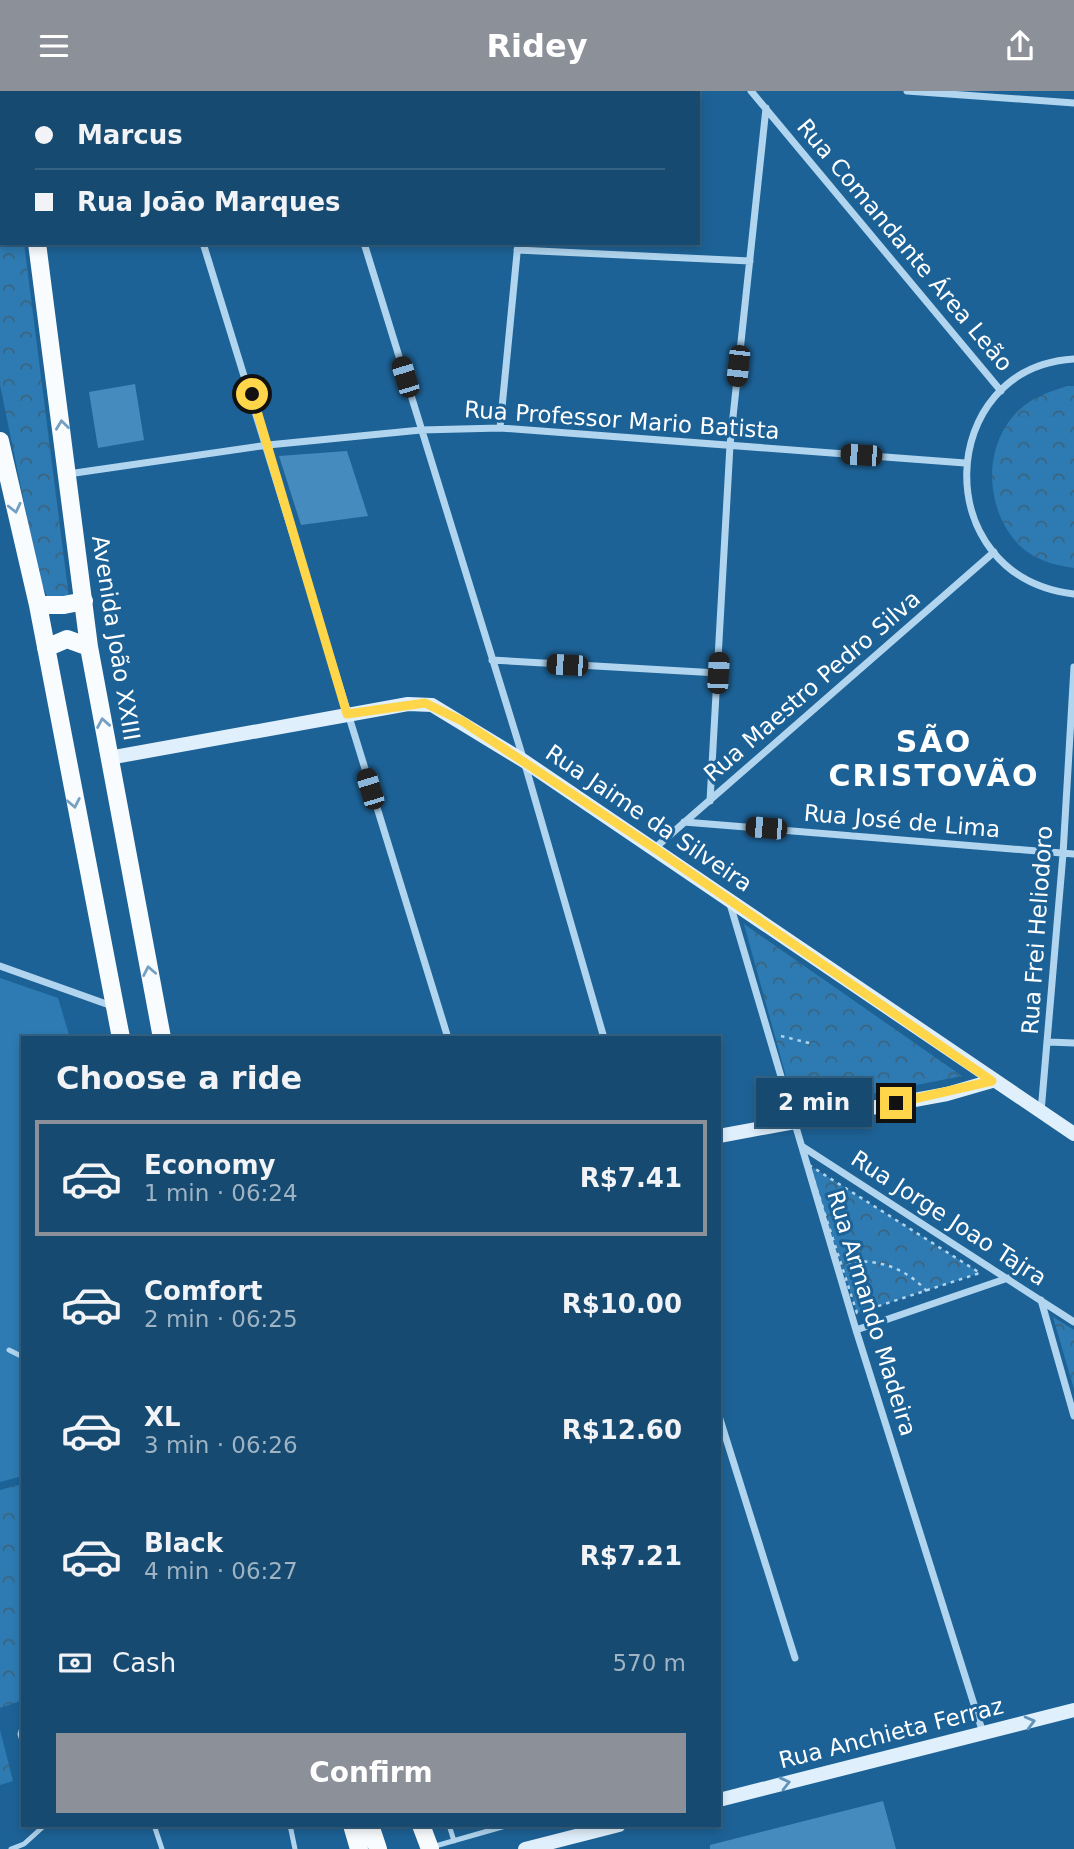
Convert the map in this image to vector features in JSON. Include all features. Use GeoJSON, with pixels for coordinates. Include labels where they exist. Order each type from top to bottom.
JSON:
{"type":"FeatureCollection","features":[{"type":"Feature","properties":{"kind":"main road","name":"Avenida João XXIII"},"geometry":{"type":"LineString","coordinates":[[37,245],[89,647],[162,1036]]}},
{"type":"Feature","properties":{"kind":"main road"},"geometry":{"type":"LineString","coordinates":[[0,441],[38,605],[120,1036]]}},
{"type":"Feature","properties":{"kind":"main road"},"geometry":{"type":"LineString","coordinates":[[38,605],[64,605],[84,601]]}},
{"type":"Feature","properties":{"kind":"main road"},"geometry":{"type":"LineString","coordinates":[[46,648],[67,639],[89,647]]}},
{"type":"Feature","properties":{"kind":"main road"},"geometry":{"type":"LineString","coordinates":[[371,1827],[378,1849]]}},
{"type":"Feature","properties":{"kind":"main road"},"geometry":{"type":"LineString","coordinates":[[422,1827],[429,1848]]}},
{"type":"Feature","properties":{"kind":"street","name":"Rua Comandante Área Leão"},"geometry":{"type":"LineString","coordinates":[[751,91],[1001,391]]}},
{"type":"Feature","properties":{"kind":"street"},"geometry":{"type":"LineString","coordinates":[[907,91],[1074,103]]}},
{"type":"Feature","properties":{"kind":"street"},"geometry":{"type":"LineString","coordinates":[[710,801],[730,445],[766,108]]}},
{"type":"Feature","properties":{"kind":"street"},"geometry":{"type":"LineString","coordinates":[[205,245],[447,1036]]}},
{"type":"Feature","properties":{"kind":"street"},"geometry":{"type":"LineString","coordinates":[[366,245],[524,761],[603,1036]]}},
{"type":"Feature","properties":{"kind":"street"},"geometry":{"type":"LineString","coordinates":[[500,428],[517,247],[750,261]]}},
{"type":"Feature","properties":{"kind":"street"},"geometry":{"type":"LineString","coordinates":[[1074,359],[1032,370],[1001,391],[977,424],[965,463],[967,500],[980,535],[1003,564],[1027,581],[1055,592],[1074,594]]}},
{"type":"Feature","properties":{"kind":"street","name":"Rua Professor Mario Batista"},"geometry":{"type":"LineString","coordinates":[[68,474],[268,445],[421,430],[500,428],[965,463]]}},
{"type":"Feature","properties":{"kind":"street","name":"Rua Maestro Pedro Silva"},"geometry":{"type":"LineString","coordinates":[[654,848],[994,552]]}},
{"type":"Feature","properties":{"kind":"street"},"geometry":{"type":"LineString","coordinates":[[492,660],[718,673]]}},
{"type":"Feature","properties":{"kind":"street","name":"Rua Frei Heliodoro"},"geometry":{"type":"LineString","coordinates":[[1041,1111],[1063,854],[1074,667]]}},
{"type":"Feature","properties":{"kind":"street","name":"Rua Jaime da Silveira"},"geometry":{"type":"LineString","coordinates":[[109,758],[347,714],[425,703],[462,721],[524,761],[992,1081],[1074,1134]]}},
{"type":"Feature","properties":{"kind":"street","name":"Rua José de Lima"},"geometry":{"type":"LineString","coordinates":[[684,822],[1074,854]]}},
{"type":"Feature","properties":{"kind":"street","name":"Rua Armando Madeira"},"geometry":{"type":"LineString","coordinates":[[730,901],[856,1330],[983,1734]]}},
{"type":"Feature","properties":{"kind":"street"},"geometry":{"type":"LineString","coordinates":[[0,966],[113,1006]]}},
{"type":"Feature","properties":{"kind":"street"},"geometry":{"type":"LineString","coordinates":[[1048,1042],[1074,1043]]}},
{"type":"Feature","properties":{"kind":"street"},"geometry":{"type":"LineString","coordinates":[[721,1136],[947,1094],[992,1081]]}},
{"type":"Feature","properties":{"kind":"street","name":"Rua Jorge Joao Tajra"},"geometry":{"type":"LineString","coordinates":[[802,1147],[1074,1322]]}},
{"type":"Feature","properties":{"kind":"street"},"geometry":{"type":"LineString","coordinates":[[856,1330],[1008,1278]]}},
{"type":"Feature","properties":{"kind":"street"},"geometry":{"type":"LineString","coordinates":[[1041,1300],[1074,1416]]}},
{"type":"Feature","properties":{"kind":"street"},"geometry":{"type":"LineString","coordinates":[[721,1422],[795,1658]]}},
{"type":"Feature","properties":{"kind":"street","name":"Rua Anchieta Ferraz"},"geometry":{"type":"LineString","coordinates":[[721,1800],[1074,1710]]}},
{"type":"Feature","properties":{"kind":"street"},"geometry":{"type":"LineString","coordinates":[[525,1849],[611,1827]]}},
{"type":"Feature","properties":{"kind":"lane"},"geometry":{"type":"LineString","coordinates":[[9,1350],[21,1356]]}},
{"type":"Feature","properties":{"kind":"lane"},"geometry":{"type":"LineString","coordinates":[[11,1849],[24,1844],[43,1827]]}},
{"type":"Feature","properties":{"kind":"lane"},"geometry":{"type":"LineString","coordinates":[[155,1827],[162,1849]]}},
{"type":"Feature","properties":{"kind":"lane"},"geometry":{"type":"LineString","coordinates":[[290,1827],[295,1849]]}},
{"type":"Feature","properties":{"kind":"lane"},"geometry":{"type":"LineString","coordinates":[[450,1827],[454,1841]]}},
{"type":"Feature","properties":{"kind":"lane"},"geometry":{"type":"LineString","coordinates":[[429,1848],[502,1827]]}},
{"type":"Feature","properties":{"kind":"path"},"geometry":{"type":"LineString","coordinates":[[768,1033],[813,1044]]}},
{"type":"Feature","properties":{"kind":"path"},"geometry":{"type":"LineString","coordinates":[[809,1165],[980,1273],[926,1290],[857,1313],[839,1265],[809,1165]]}},
{"type":"Feature","properties":{"kind":"path"},"geometry":{"type":"LineString","coordinates":[[839,1265],[862,1260],[888,1264],[926,1290],[937,1303]]}},
{"type":"Feature","properties":{"kind":"green space"},"geometry":{"type":"Polygon","coordinates":[[[0,245],[24,245],[69,598],[48,598],[40,580],[0,385],[0,245]]]}},
{"type":"Feature","properties":{"kind":"green space"},"geometry":{"type":"Polygon","coordinates":[[[1067,386],[1074,386],[1074,568],[1045,561],[1020,546],[999,514],[992,478],[998,441],[1007,424],[1030,402],[1067,386]]]}},
{"type":"Feature","properties":{"kind":"green space"},"geometry":{"type":"Polygon","coordinates":[[[744,924],[962,1076],[795,1109],[744,924]]]}},
{"type":"Feature","properties":{"kind":"green space"},"geometry":{"type":"Polygon","coordinates":[[[0,978],[58,998],[69,1036],[21,1036],[21,1477],[0,1482],[0,978]]]}},
{"type":"Feature","properties":{"kind":"green space"},"geometry":{"type":"Polygon","coordinates":[[[809,1165],[980,1273],[857,1313],[809,1165]]]}},
{"type":"Feature","properties":{"kind":"green space"},"geometry":{"type":"Polygon","coordinates":[[[1053,1317],[1074,1330],[1074,1389],[1053,1317]]]}},
{"type":"Feature","properties":{"kind":"green space"},"geometry":{"type":"Polygon","coordinates":[[[21,1485],[21,1701],[0,1708],[0,1490],[21,1485]]]}},
{"type":"Feature","properties":{"kind":"green space"},"geometry":{"type":"Polygon","coordinates":[[[0,1730],[13,1781],[0,1785],[0,1730]]]}},
{"type":"Feature","properties":{"kind":"building"},"geometry":{"type":"Polygon","coordinates":[[[135,384],[144,440],[98,448],[89,392],[135,384]]]}},
{"type":"Feature","properties":{"kind":"building"},"geometry":{"type":"Polygon","coordinates":[[[347,451],[368,516],[301,525],[279,456],[347,451]]]}},
{"type":"Feature","properties":{"kind":"building"},"geometry":{"type":"Polygon","coordinates":[[[883,1801],[896,1849],[710,1849],[710,1845],[883,1801]]]}},
{"type":"Feature","properties":{"kind":"district","name":"SÃO CRISTOVÃO"},"geometry":{"type":"Point","coordinates":[934,758]}},
{"type":"Feature","properties":{"kind":"route"},"geometry":{"type":"LineString","coordinates":[[252,394],[347,714],[425,703],[462,721],[654,848],[992,1081],[947,1094],[896,1103]]}}]}
